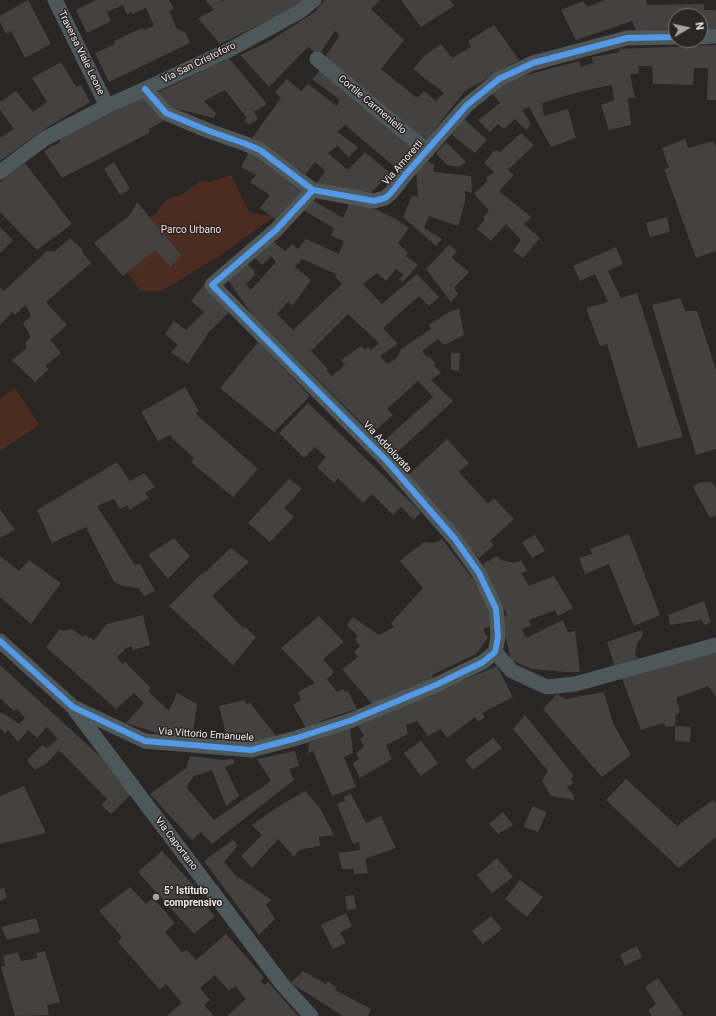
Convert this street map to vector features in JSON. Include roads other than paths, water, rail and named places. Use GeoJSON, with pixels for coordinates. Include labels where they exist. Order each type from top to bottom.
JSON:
{"type":"FeatureCollection","features":[{"type":"Feature","properties":{"kind":"street","name":"Traversa Viale Leone"},"geometry":{"type":"LineString","coordinates":[[55,0],[107,106]]}},
{"type":"Feature","properties":{"kind":"street","name":"Via San Cristoforo"},"geometry":{"type":"LineString","coordinates":[[0,172],[44,139],[107,106],[237,45],[299,12],[314,0]]}},
{"type":"Feature","properties":{"kind":"street","name":"Via Amoretti"},"geometry":{"type":"LineString","coordinates":[[145,89],[166,113],[260,150],[314,190],[374,201],[385,198],[390,194],[467,105],[499,79],[533,63],[627,38],[668,37]]}},
{"type":"Feature","properties":{"kind":"street","name":"Cortile Carmeniello"},"geometry":{"type":"LineString","coordinates":[[317,59],[427,150]]}},
{"type":"Feature","properties":{"kind":"street","name":"Via Addolorata"},"geometry":{"type":"LineString","coordinates":[[314,190],[276,230],[212,285],[387,460],[455,539],[479,573],[496,609],[498,637],[496,652]]}},
{"type":"Feature","properties":{"kind":"street","name":"Via Vittorio Emanuele"},"geometry":{"type":"LineString","coordinates":[[0,641],[73,707],[145,741],[251,750],[297,738],[352,720],[438,684],[483,662],[496,652]]}},
{"type":"Feature","properties":{"kind":"street"},"geometry":{"type":"LineString","coordinates":[[496,652],[512,671],[547,687],[575,684],[716,645]]}},
{"type":"Feature","properties":{"kind":"street","name":"Via Caportano"},"geometry":{"type":"LineString","coordinates":[[73,707],[282,984],[311,1016]]}},
{"type":"Feature","properties":{"kind":"place","name":"5° Istituto comprensivo"},"geometry":{"type":"Point","coordinates":[156,897]}},
{"type":"Feature","properties":{"kind":"park label","name":"Parco Urbano"},"geometry":{"type":"Point","coordinates":[191,230]}}]}
